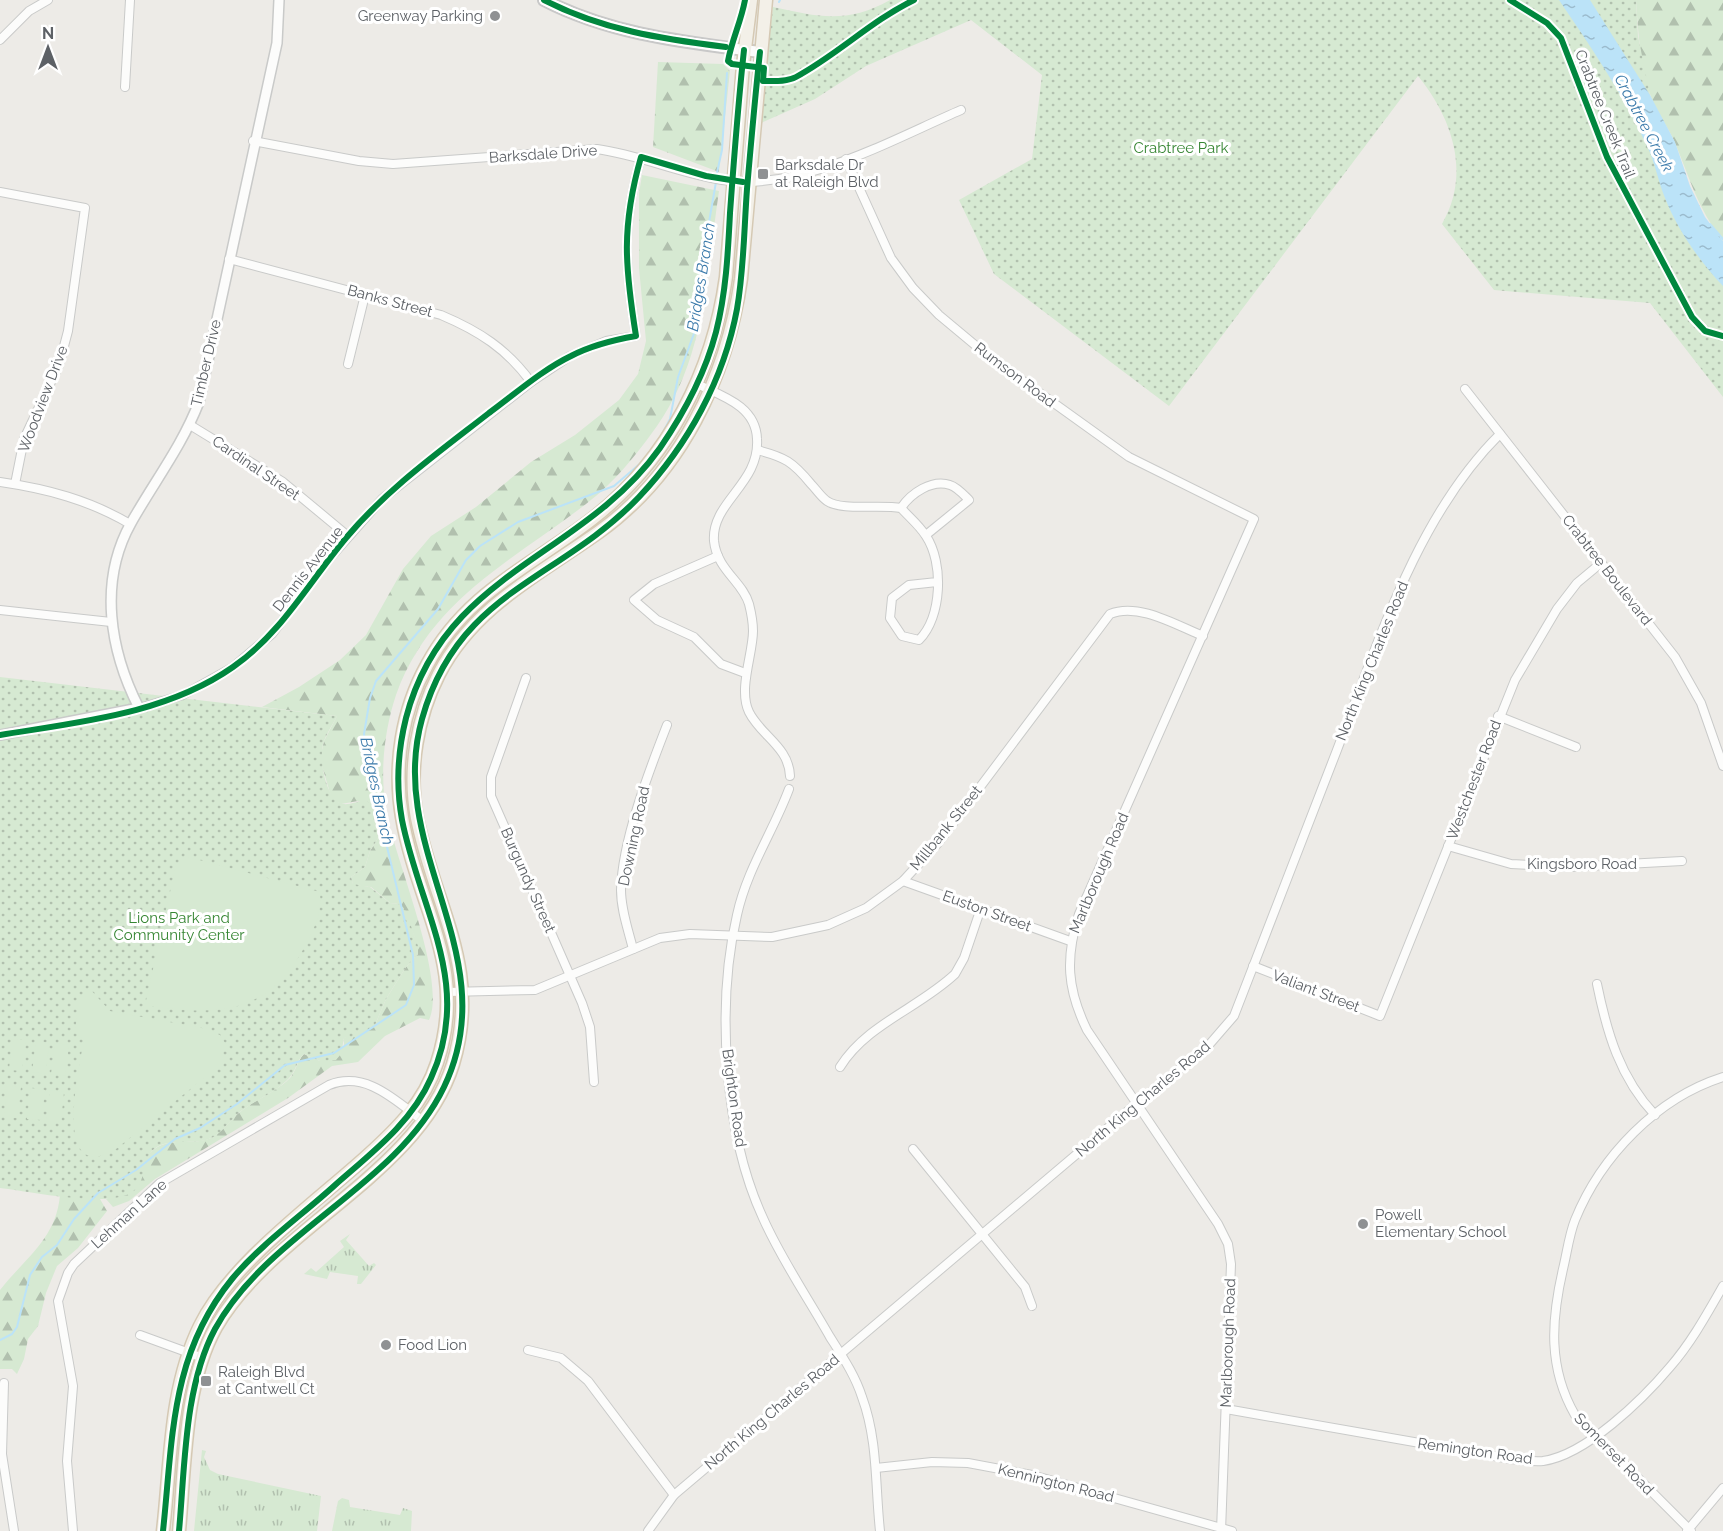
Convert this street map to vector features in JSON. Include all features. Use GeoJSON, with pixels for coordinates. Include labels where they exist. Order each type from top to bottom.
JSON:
{"type":"FeatureCollection","features":[{"type":"Feature","properties":{"kind":"main road"},"geometry":{"type":"LineString","coordinates":[[544,0],[580,17],[622,31],[760,52]]}},
{"type":"Feature","properties":{"kind":"main road"},"geometry":{"type":"LineString","coordinates":[[164,1531],[177,1399],[188,1353],[201,1324],[235,1275],[399,1128],[423,1095],[437,1063],[447,1022],[448,993],[437,932],[402,819],[399,769],[401,742],[413,695],[424,669],[452,626],[491,588],[592,518],[625,489],[660,448],[697,384],[715,336],[722,307],[744,50],[751,0]]}},
{"type":"Feature","properties":{"kind":"main road"},"geometry":{"type":"LineString","coordinates":[[179,1531],[192,1401],[203,1358],[214,1330],[246,1285],[410,1138],[436,1103],[452,1068],[462,1025],[464,993],[452,929],[417,817],[414,770],[416,745],[428,700],[450,654],[486,612],[526,581],[602,530],[636,500],[672,456],[711,391],[722,364],[736,310],[766,0]]}},
{"type":"Feature","properties":{"kind":"street"},"geometry":{"type":"LineString","coordinates":[[0,40],[29,11],[48,0]]}},
{"type":"Feature","properties":{"kind":"street"},"geometry":{"type":"LineString","coordinates":[[125,87],[130,0]]}},
{"type":"Feature","properties":{"kind":"street","name":"Timber Drive"},"geometry":{"type":"LineString","coordinates":[[139,708],[120,667],[111,622],[114,573],[130,524],[190,425],[206,372],[253,141],[277,43],[279,0]]}},
{"type":"Feature","properties":{"kind":"street","name":"Barksdale Drive"},"geometry":{"type":"LineString","coordinates":[[253,141],[359,161],[393,164],[597,149],[641,157],[684,171],[748,182],[778,180],[811,173],[961,110]]}},
{"type":"Feature","properties":{"kind":"street","name":"Dennis Avenue"},"geometry":{"type":"LineString","coordinates":[[0,735],[139,708],[183,696],[233,667],[272,634],[348,536],[382,499],[531,382],[570,356],[606,341],[636,336],[627,277],[625,234],[641,157]]}},
{"type":"Feature","properties":{"kind":"street","name":"Rumson Road"},"geometry":{"type":"LineString","coordinates":[[846,159],[891,258],[913,288],[939,315],[987,355],[1129,458],[1254,519]]}},
{"type":"Feature","properties":{"kind":"street","name":"Woodview Drive"},"geometry":{"type":"LineString","coordinates":[[0,192],[85,208],[68,331],[59,365],[24,439],[15,484]]}},
{"type":"Feature","properties":{"kind":"street","name":"Banks Street"},"geometry":{"type":"LineString","coordinates":[[229,259],[441,315],[472,328],[496,343],[531,382]]}},
{"type":"Feature","properties":{"kind":"street"},"geometry":{"type":"LineString","coordinates":[[348,364],[365,295]]}},
{"type":"Feature","properties":{"kind":"street"},"geometry":{"type":"LineString","coordinates":[[697,384],[732,400],[752,417],[757,434],[754,466],[715,524],[714,541],[721,565],[749,601],[753,631],[745,673],[748,711],[790,763],[790,776]]}},
{"type":"Feature","properties":{"kind":"street","name":"Crabtree Boulevard"},"geometry":{"type":"LineString","coordinates":[[1465,389],[1691,682],[1701,703],[1723,766]]}},
{"type":"Feature","properties":{"kind":"street","name":"Cardinal Street"},"geometry":{"type":"LineString","coordinates":[[190,425],[283,482],[348,536]]}},
{"type":"Feature","properties":{"kind":"street","name":"North King Charles Road"},"geometry":{"type":"LineString","coordinates":[[648,1531],[674,1495],[840,1353],[1208,1046],[1234,1016],[1405,578],[1455,487],[1479,454],[1500,434]]}},
{"type":"Feature","properties":{"kind":"street"},"geometry":{"type":"LineString","coordinates":[[757,450],[780,456],[795,465],[827,501],[843,507],[874,505],[901,508],[926,535],[934,552],[937,582],[937,609],[930,630],[919,640],[902,636],[890,618],[892,598],[909,585],[937,582]]}},
{"type":"Feature","properties":{"kind":"street"},"geometry":{"type":"LineString","coordinates":[[0,482],[58,492],[92,504],[130,524]]}},
{"type":"Feature","properties":{"kind":"street"},"geometry":{"type":"LineString","coordinates":[[901,508],[908,497],[924,488],[943,484],[952,486],[969,500],[926,535]]}},
{"type":"Feature","properties":{"kind":"street","name":"Marlborough Road"},"geometry":{"type":"LineString","coordinates":[[1221,1529],[1231,1264],[1228,1244],[1218,1224],[1087,1030],[1076,1007],[1070,975],[1070,941],[1079,914],[1254,519]]}},
{"type":"Feature","properties":{"kind":"street"},"geometry":{"type":"LineString","coordinates":[[718,556],[654,584],[634,600],[657,620],[694,637],[721,664],[745,673]]}},
{"type":"Feature","properties":{"kind":"street","name":"Westchester Road"},"geometry":{"type":"LineString","coordinates":[[1380,1016],[1498,716],[1515,680],[1557,609],[1577,583],[1601,564]]}},
{"type":"Feature","properties":{"kind":"street"},"geometry":{"type":"LineString","coordinates":[[0,610],[111,622]]}},
{"type":"Feature","properties":{"kind":"street","name":"Millbank Street"},"geometry":{"type":"LineString","coordinates":[[448,993],[535,990],[570,978],[660,938],[690,934],[772,937],[828,925],[866,908],[903,880],[938,843],[1110,614],[1118,610],[1144,613],[1203,636]]}},
{"type":"Feature","properties":{"kind":"street","name":"Burgundy Street"},"geometry":{"type":"LineString","coordinates":[[526,678],[490,777],[491,795],[590,1027],[594,1082]]}},
{"type":"Feature","properties":{"kind":"street"},"geometry":{"type":"LineString","coordinates":[[1498,716],[1576,747]]}},
{"type":"Feature","properties":{"kind":"street","name":"Downing Road"},"geometry":{"type":"LineString","coordinates":[[633,949],[623,910],[623,874],[645,782],[667,725]]}},
{"type":"Feature","properties":{"kind":"street","name":"Brighton Road"},"geometry":{"type":"LineString","coordinates":[[789,789],[746,881],[734,936],[725,1016],[732,1108],[742,1157],[763,1218],[862,1395],[873,1431],[880,1531]]}},
{"type":"Feature","properties":{"kind":"street","name":"Kingsboro Road"},"geometry":{"type":"LineString","coordinates":[[1448,846],[1511,864],[1570,867],[1682,861]]}},
{"type":"Feature","properties":{"kind":"street","name":"Euston Street"},"geometry":{"type":"LineString","coordinates":[[903,880],[1070,941]]}},
{"type":"Feature","properties":{"kind":"street"},"geometry":{"type":"LineString","coordinates":[[840,1067],[850,1052],[865,1037],[944,985],[955,974],[964,958],[981,908]]}},
{"type":"Feature","properties":{"kind":"street","name":"Valiant Street"},"geometry":{"type":"LineString","coordinates":[[1253,966],[1380,1016]]}},
{"type":"Feature","properties":{"kind":"street"},"geometry":{"type":"LineString","coordinates":[[1597,984],[1604,1018],[1624,1074],[1637,1096],[1654,1115]]}},
{"type":"Feature","properties":{"kind":"street","name":"Somerset Road"},"geometry":{"type":"LineString","coordinates":[[1689,1530],[1594,1437],[1575,1415],[1563,1396],[1557,1376],[1553,1326],[1575,1221],[1606,1164],[1639,1127],[1654,1115],[1681,1096],[1723,1077]]}},
{"type":"Feature","properties":{"kind":"street","name":"Lehman Lane"},"geometry":{"type":"LineString","coordinates":[[73,1531],[67,1461],[73,1386],[58,1301],[74,1264],[160,1183],[329,1085],[347,1081],[372,1085],[423,1121]]}},
{"type":"Feature","properties":{"kind":"street"},"geometry":{"type":"LineString","coordinates":[[913,1149],[1025,1287],[1032,1306]]}},
{"type":"Feature","properties":{"kind":"street","name":"Remington Road"},"geometry":{"type":"LineString","coordinates":[[1226,1409],[1511,1459],[1543,1461],[1565,1454],[1594,1437],[1639,1400],[1671,1366],[1723,1286]]}},
{"type":"Feature","properties":{"kind":"street"},"geometry":{"type":"LineString","coordinates":[[140,1335],[203,1358]]}},
{"type":"Feature","properties":{"kind":"street"},"geometry":{"type":"LineString","coordinates":[[528,1350],[561,1358],[588,1381],[674,1495]]}},
{"type":"Feature","properties":{"kind":"street"},"geometry":{"type":"LineString","coordinates":[[4,1383],[2,1454],[14,1531]]}},
{"type":"Feature","properties":{"kind":"street","name":"Kennington Road"},"geometry":{"type":"LineString","coordinates":[[876,1468],[932,1462],[968,1463],[1032,1475],[1232,1531]]}},
{"type":"Feature","properties":{"kind":"street"},"geometry":{"type":"LineString","coordinates":[[1689,1530],[1723,1488]]}},
{"type":"Feature","properties":{"kind":"green space","name":"Crabtree Park"},"geometry":{"type":"Polygon","coordinates":[[[890,0],[1636,0],[1638,36],[1650,95],[1723,266],[1723,397],[1650,303],[1494,290],[1442,224],[1451,205],[1455,186],[1454,147],[1441,110],[1418,76],[1169,406],[994,274],[959,200],[1032,159],[1042,75],[971,20],[866,66],[815,99],[761,123],[765,65],[773,7],[805,14],[833,16],[860,13],[890,0]]]}},
{"type":"Feature","properties":{"kind":"green space"},"geometry":{"type":"Polygon","coordinates":[[[1636,0],[1723,0],[1723,241],[1695,194],[1672,137],[1652,100],[1642,60],[1636,0]]]}},
{"type":"Feature","properties":{"kind":"green space"},"geometry":{"type":"Polygon","coordinates":[[[658,62],[723,64],[730,71],[719,172],[653,147],[658,62]]]}},
{"type":"Feature","properties":{"kind":"green space"},"geometry":{"type":"Polygon","coordinates":[[[642,175],[719,191],[702,312],[686,371],[657,426],[642,447],[606,487],[476,585],[430,633],[411,662],[396,695],[388,725],[383,773],[385,804],[426,951],[433,1002],[429,1020],[420,1018],[385,1036],[358,1062],[332,1066],[288,1098],[155,1179],[129,1201],[113,1207],[106,1199],[135,1189],[149,1155],[157,1147],[173,1142],[206,1140],[213,1137],[240,1112],[290,1078],[304,1054],[320,1061],[344,1046],[344,1038],[375,1025],[386,999],[406,967],[418,954],[414,935],[399,904],[390,903],[371,887],[353,885],[351,877],[365,867],[370,851],[380,835],[372,806],[358,801],[341,804],[334,800],[330,793],[320,759],[324,741],[337,716],[262,707],[299,687],[340,660],[366,635],[403,569],[431,536],[476,507],[531,462],[575,435],[619,400],[638,374],[646,341],[639,268],[639,193],[642,175]]]}},
{"type":"Feature","properties":{"kind":"green space","name":"Lions Park and Community Center"},"geometry":{"type":"Polygon","coordinates":[[[0,677],[337,716],[322,748],[324,777],[327,786],[337,801],[343,804],[366,800],[372,806],[380,835],[370,851],[365,867],[351,877],[353,884],[370,887],[390,903],[399,904],[405,909],[418,946],[418,954],[406,967],[386,999],[375,1025],[360,1036],[344,1038],[341,1054],[336,1060],[320,1061],[304,1054],[292,1075],[285,1082],[241,1111],[215,1136],[201,1141],[171,1143],[157,1147],[146,1161],[139,1185],[124,1196],[109,1199],[70,1198],[0,1188],[0,677]]]}},
{"type":"Feature","properties":{"kind":"green space"},"geometry":{"type":"Polygon","coordinates":[[[188,857],[320,892],[314,928],[304,948],[289,971],[273,988],[255,999],[216,1010],[170,1009],[145,1005],[176,865],[188,857]]]}},
{"type":"Feature","properties":{"kind":"green space"},"geometry":{"type":"Polygon","coordinates":[[[90,989],[110,1011],[207,1029],[220,1035],[225,1043],[221,1063],[209,1074],[116,1149],[96,1157],[83,1152],[76,1138],[74,1118],[84,1039],[75,1033],[79,997],[90,989]]]}},
{"type":"Feature","properties":{"kind":"green space"},"geometry":{"type":"Polygon","coordinates":[[[12,1039],[26,1040],[22,1071],[9,1070],[12,1039]]]}},
{"type":"Feature","properties":{"kind":"green space"},"geometry":{"type":"Polygon","coordinates":[[[36,1041],[49,1043],[46,1074],[32,1072],[36,1041]]]}},
{"type":"Feature","properties":{"kind":"green space"},"geometry":{"type":"Polygon","coordinates":[[[55,1043],[69,1045],[65,1076],[51,1074],[55,1043]]]}},
{"type":"Feature","properties":{"kind":"green space"},"geometry":{"type":"Polygon","coordinates":[[[7,1086],[21,1087],[17,1118],[4,1117],[7,1086]]]}},
{"type":"Feature","properties":{"kind":"green space"},"geometry":{"type":"Polygon","coordinates":[[[31,1088],[45,1090],[41,1120],[27,1119],[31,1088]]]}},
{"type":"Feature","properties":{"kind":"green space"},"geometry":{"type":"Polygon","coordinates":[[[50,1090],[64,1092],[61,1122],[46,1121],[50,1090]]]}},
{"type":"Feature","properties":{"kind":"green space"},"geometry":{"type":"Polygon","coordinates":[[[60,1195],[100,1199],[107,1211],[78,1248],[57,1266],[46,1293],[38,1326],[28,1339],[24,1359],[17,1374],[12,1369],[0,1369],[0,1290],[46,1236],[53,1224],[60,1195]]]}},
{"type":"Feature","properties":{"kind":"green space"},"geometry":{"type":"Polygon","coordinates":[[[350,1234],[346,1240],[369,1266],[374,1263],[376,1265],[361,1284],[357,1284],[358,1276],[330,1272],[327,1279],[304,1274],[311,1268],[316,1272],[344,1247],[340,1241],[350,1234]]]}},
{"type":"Feature","properties":{"kind":"green space"},"geometry":{"type":"Polygon","coordinates":[[[202,1450],[206,1451],[204,1457],[210,1470],[218,1474],[321,1496],[317,1531],[194,1531],[202,1450]]]}},
{"type":"Feature","properties":{"kind":"green space"},"geometry":{"type":"Polygon","coordinates":[[[342,1498],[349,1500],[350,1507],[400,1515],[403,1508],[412,1511],[411,1531],[332,1531],[338,1501],[342,1498]]]}},
{"type":"Feature","properties":{"kind":"water"},"geometry":{"type":"Polygon","coordinates":[[[1559,0],[1590,0],[1650,95],[1675,142],[1690,186],[1705,217],[1723,241],[1723,286],[1698,256],[1683,233],[1670,210],[1650,152],[1628,108],[1559,0]]]}},
{"type":"Feature","properties":{"kind":"waterway","name":"Bridges Branch"},"geometry":{"type":"LineString","coordinates":[[716,177],[722,150],[727,73]]}},
{"type":"Feature","properties":{"kind":"waterway","name":"Bridges Branch"},"geometry":{"type":"LineString","coordinates":[[661,436],[670,419],[678,377],[696,328],[696,297],[716,182]]}},
{"type":"Feature","properties":{"kind":"waterway","name":"Crabtree Creek"},"geometry":{"type":"LineString","coordinates":[[1710,224],[1723,239]]}},
{"type":"Feature","properties":{"kind":"waterway","name":"Bridges Branch"},"geometry":{"type":"LineString","coordinates":[[0,1340],[12,1334],[17,1327],[30,1275],[42,1257],[57,1245],[74,1219],[98,1193],[136,1170],[175,1139],[200,1128],[237,1104],[285,1065],[334,1053],[406,1005],[414,985],[413,955],[375,797],[364,734],[370,698],[376,681],[438,609],[466,560],[480,546],[518,522],[614,486],[642,462]]}},
{"type":"Feature","properties":{"kind":"cycle path"},"geometry":{"type":"LineString","coordinates":[[544,0],[588,19],[633,32],[726,47]]}},
{"type":"Feature","properties":{"kind":"cycle path"},"geometry":{"type":"LineString","coordinates":[[745,0],[728,61],[732,64],[764,68],[763,81],[796,77],[826,59],[898,8],[914,0]]}},
{"type":"Feature","properties":{"kind":"cycle path","name":"Crabtree Creek Trail"},"geometry":{"type":"LineString","coordinates":[[1510,0],[1547,23],[1561,38],[1607,157],[1692,317],[1705,331],[1723,336]]}},
{"type":"Feature","properties":{"kind":"cycle path"},"geometry":{"type":"LineString","coordinates":[[163,1531],[178,1399],[196,1337],[212,1308],[243,1266],[362,1162],[401,1124],[423,1095],[431,1078],[443,1044],[447,1011],[445,979],[439,948],[402,820],[399,769],[406,718],[425,669],[451,629],[482,597],[593,516],[628,485],[660,448],[693,393],[711,348],[722,303],[744,50]]}},
{"type":"Feature","properties":{"kind":"cycle path"},"geometry":{"type":"LineString","coordinates":[[179,1531],[192,1402],[197,1376],[215,1329],[238,1295],[266,1264],[395,1153],[423,1122],[444,1087],[460,1039],[462,993],[455,948],[429,859],[419,814],[415,767],[422,719],[438,676],[460,642],[485,614],[608,525],[639,497],[673,456],[702,410],[723,361],[737,309],[760,52]]}},
{"type":"Feature","properties":{"kind":"cycle path"},"geometry":{"type":"LineString","coordinates":[[0,735],[91,720],[151,706],[207,683],[233,667],[266,639],[362,520],[414,472],[550,368],[587,349],[636,336],[629,289],[627,247],[630,205],[641,157],[706,176],[743,182]]}},
{"type":"Feature","properties":{"kind":"place","name":"Greenway Parking"},"geometry":{"type":"Point","coordinates":[495,16]}},
{"type":"Feature","properties":{"kind":"place","name":"Barksdale Dr at Raleigh Blvd"},"geometry":{"type":"Point","coordinates":[763,174]}},
{"type":"Feature","properties":{"kind":"place","name":"Powell Elementary School"},"geometry":{"type":"Point","coordinates":[1363,1224]}},
{"type":"Feature","properties":{"kind":"place","name":"Food Lion"},"geometry":{"type":"Point","coordinates":[386,1345]}},
{"type":"Feature","properties":{"kind":"place","name":"Raleigh Blvd at Cantwell Ct"},"geometry":{"type":"Point","coordinates":[206,1381]}}]}
